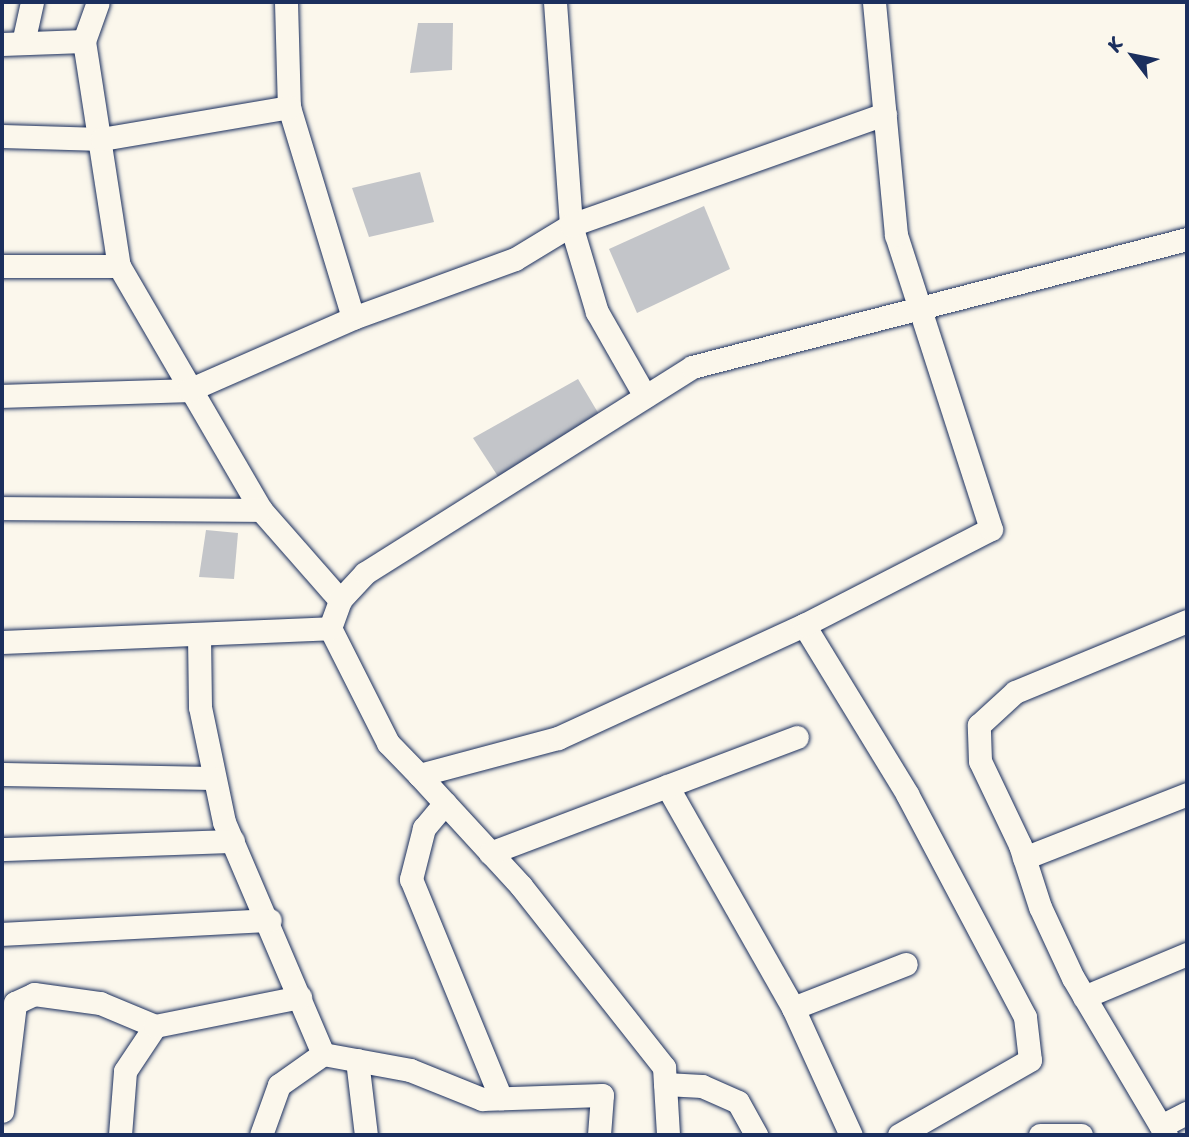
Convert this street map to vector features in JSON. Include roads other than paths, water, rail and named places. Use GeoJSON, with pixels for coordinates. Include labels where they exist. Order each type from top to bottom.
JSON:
{"type":"FeatureCollection","features":[{"type":"Feature","properties":{"kind":"street"},"geometry":{"type":"LineString","coordinates":[[32,2],[13,43],[85,41]]}},
{"type":"Feature","properties":{"kind":"street"},"geometry":{"type":"LineString","coordinates":[[98,2],[85,41],[102,139],[119,266],[261,510],[340,600]]}},
{"type":"Feature","properties":{"kind":"street"},"geometry":{"type":"LineString","coordinates":[[286,2],[289,107],[353,318]]}},
{"type":"Feature","properties":{"kind":"street"},"geometry":{"type":"LineString","coordinates":[[555,2],[571,225],[597,312],[645,396]]}},
{"type":"Feature","properties":{"kind":"street"},"geometry":{"type":"LineString","coordinates":[[419,775],[558,738],[804,625],[991,529],[896,235],[874,2]]}},
{"type":"Feature","properties":{"kind":"street"},"geometry":{"type":"LineString","coordinates":[[2,136],[102,139],[289,107]]}},
{"type":"Feature","properties":{"kind":"street"},"geometry":{"type":"LineString","coordinates":[[2,396],[189,390],[353,318],[515,259],[571,225],[885,114]]}},
{"type":"Feature","properties":{"kind":"street"},"geometry":{"type":"LineString","coordinates":[[668,1135],[664,1067],[490,853],[388,743],[330,628],[340,600],[365,573],[692,367],[1187,239]]}},
{"type":"Feature","properties":{"kind":"street"},"geometry":{"type":"LineString","coordinates":[[2,266],[119,266]]}},
{"type":"Feature","properties":{"kind":"street"},"geometry":{"type":"LineString","coordinates":[[2,508],[261,510]]}},
{"type":"Feature","properties":{"kind":"street"},"geometry":{"type":"LineString","coordinates":[[1187,621],[1015,692],[979,725],[981,761],[1024,858],[1040,907],[1084,997],[1163,1131],[1187,1113]]}},
{"type":"Feature","properties":{"kind":"street"},"geometry":{"type":"LineString","coordinates":[[804,625],[907,794],[1025,1017],[1030,1060],[899,1135]]}},
{"type":"Feature","properties":{"kind":"street"},"geometry":{"type":"LineString","coordinates":[[2,642],[330,628]]}},
{"type":"Feature","properties":{"kind":"street"},"geometry":{"type":"LineString","coordinates":[[199,635],[200,707],[214,778],[233,841],[270,920],[323,1054]]}},
{"type":"Feature","properties":{"kind":"street"},"geometry":{"type":"LineString","coordinates":[[490,853],[797,737]]}},
{"type":"Feature","properties":{"kind":"street"},"geometry":{"type":"LineString","coordinates":[[2,774],[214,778]]}},
{"type":"Feature","properties":{"kind":"street"},"geometry":{"type":"LineString","coordinates":[[667,786],[793,1008],[851,1135]]}},
{"type":"Feature","properties":{"kind":"street"},"geometry":{"type":"LineString","coordinates":[[1024,858],[1187,794]]}},
{"type":"Feature","properties":{"kind":"street"},"geometry":{"type":"LineString","coordinates":[[445,803],[424,828],[411,879],[501,1098]]}},
{"type":"Feature","properties":{"kind":"street"},"geometry":{"type":"LineString","coordinates":[[2,849],[233,841]]}},
{"type":"Feature","properties":{"kind":"street"},"geometry":{"type":"LineString","coordinates":[[2,934],[270,920]]}},
{"type":"Feature","properties":{"kind":"street"},"geometry":{"type":"LineString","coordinates":[[1084,997],[1187,954]]}},
{"type":"Feature","properties":{"kind":"street"},"geometry":{"type":"LineString","coordinates":[[793,1008],[906,964]]}},
{"type":"Feature","properties":{"kind":"street"},"geometry":{"type":"LineString","coordinates":[[2,1111],[15,1003],[34,994],[100,1003],[155,1026],[300,997]]}},
{"type":"Feature","properties":{"kind":"street"},"geometry":{"type":"LineString","coordinates":[[120,1135],[125,1071],[155,1026]]}},
{"type":"Feature","properties":{"kind":"street"},"geometry":{"type":"LineString","coordinates":[[261,1135],[279,1085],[323,1054],[410,1070],[482,1099],[601,1095],[599,1135]]}},
{"type":"Feature","properties":{"kind":"street"},"geometry":{"type":"LineString","coordinates":[[357,1060],[366,1135]]}},
{"type":"Feature","properties":{"kind":"street"},"geometry":{"type":"LineString","coordinates":[[665,1084],[702,1086],[738,1102],[756,1135]]}},
{"type":"Feature","properties":{"kind":"street"},"geometry":{"type":"LineString","coordinates":[[1040,1135],[1081,1135]]}}]}
